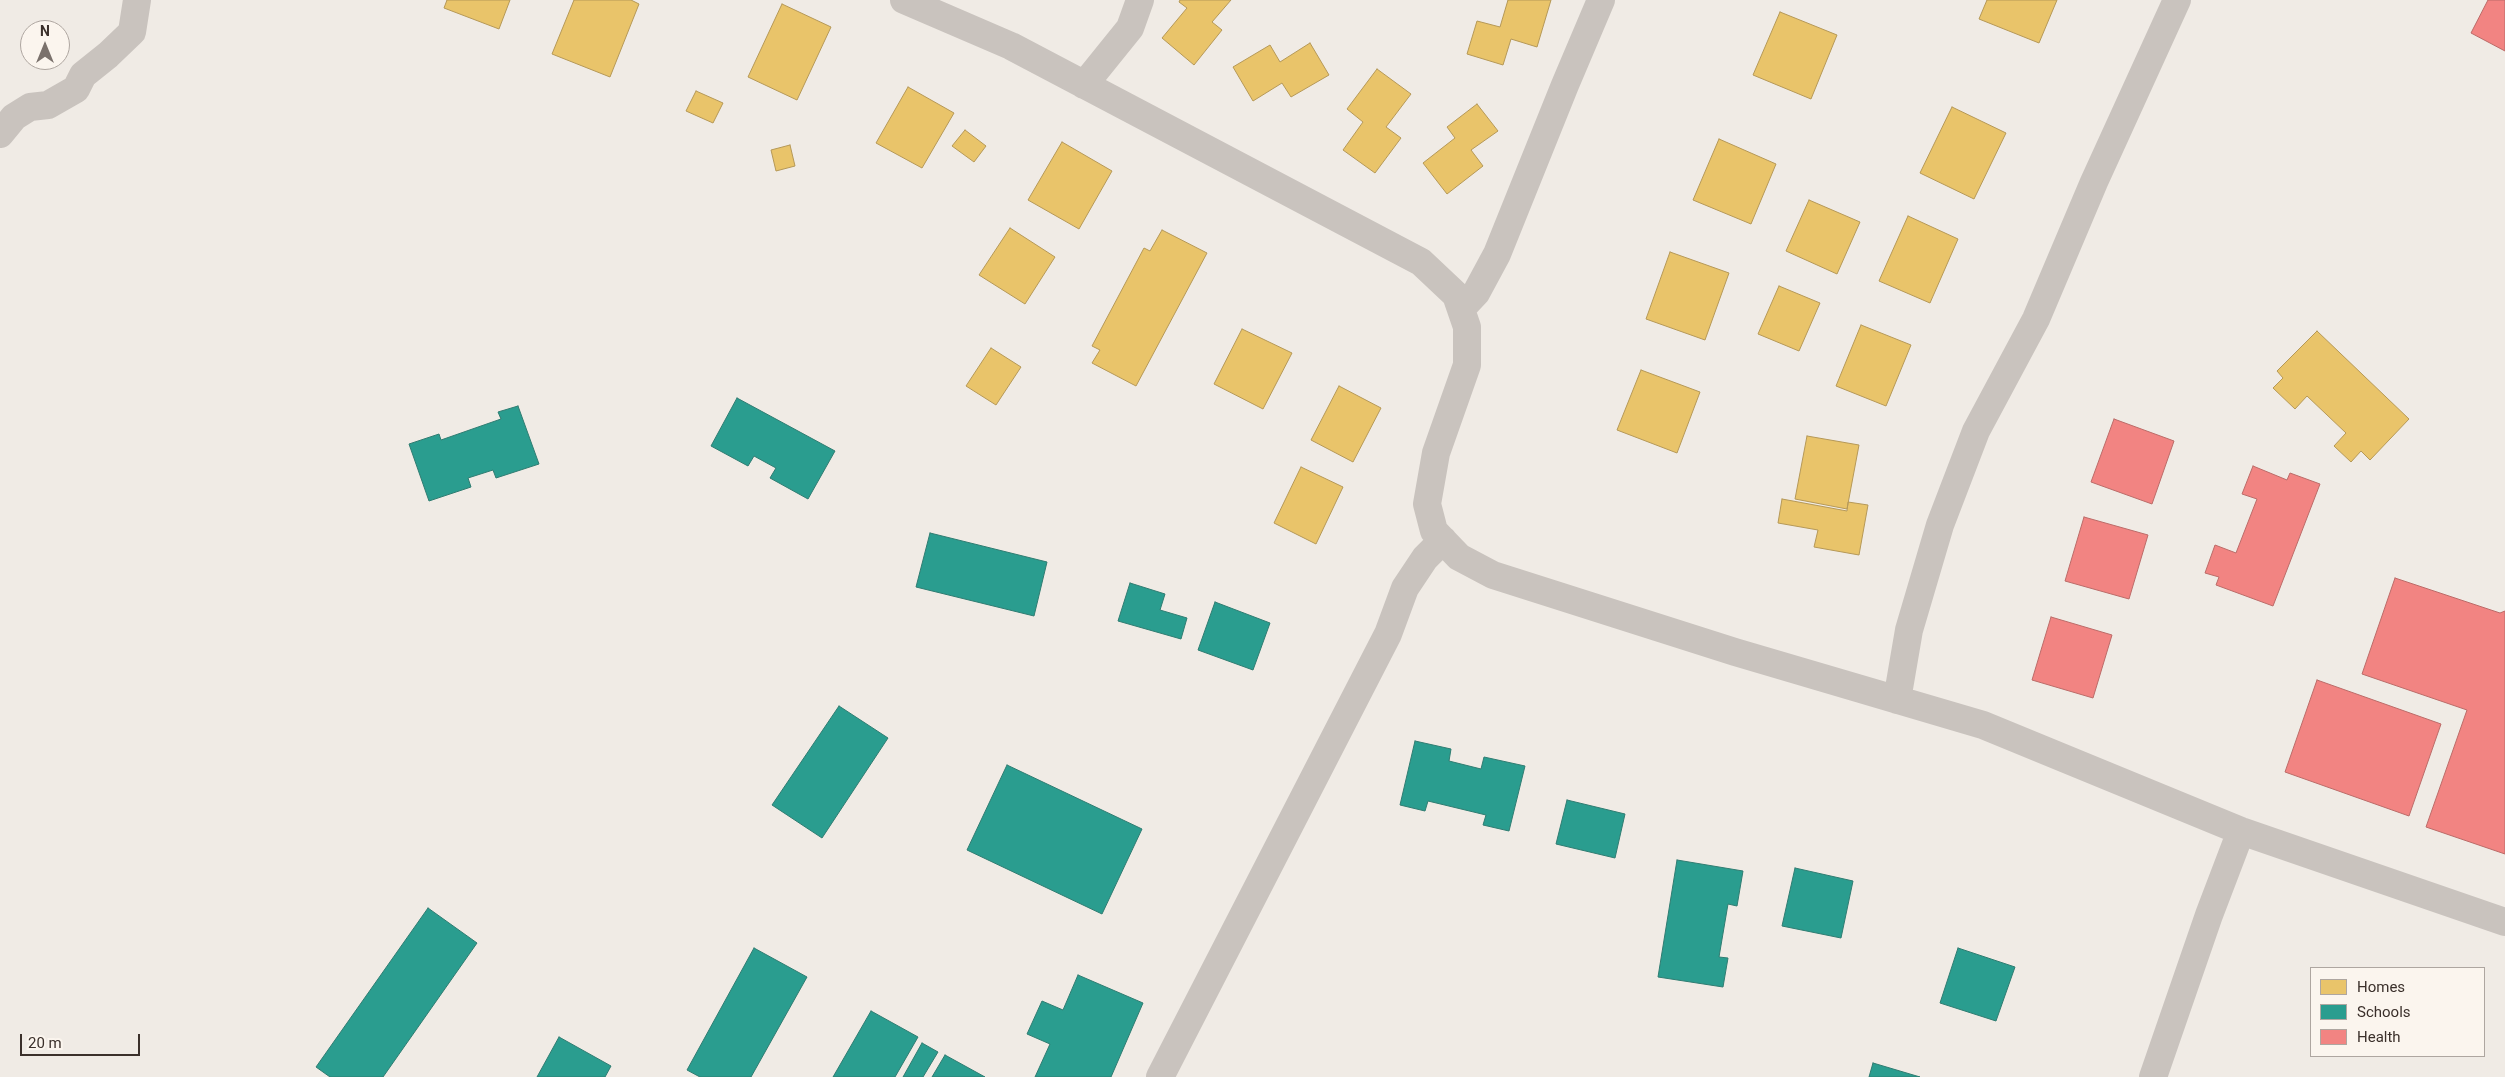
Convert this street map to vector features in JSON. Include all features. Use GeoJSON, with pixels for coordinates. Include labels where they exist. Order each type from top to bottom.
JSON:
{"type":"FeatureCollection","features":[{"type":"Feature","properties":{"kind":"street"},"geometry":{"type":"LineString","coordinates":[[0,134],[14,117],[30,107],[48,105],[76,89],[83,75],[132,32],[137,0]]}},
{"type":"Feature","properties":{"kind":"street"},"geometry":{"type":"LineString","coordinates":[[904,0],[1011,46],[1421,262],[1456,295],[1467,327],[1467,364],[1436,453],[1427,504],[1434,531],[1459,557],[1493,575],[1983,726],[2241,830],[2505,922]]}},
{"type":"Feature","properties":{"kind":"street"},"geometry":{"type":"LineString","coordinates":[[1084,85],[1130,28],[1140,0]]}},
{"type":"Feature","properties":{"kind":"street"},"geometry":{"type":"LineString","coordinates":[[1461,309],[1476,293],[1497,254],[1565,85],[1602,0]]}},
{"type":"Feature","properties":{"kind":"street"},"geometry":{"type":"LineString","coordinates":[[1897,700],[1909,630],[1937,534],[1976,431],[2036,319],[2094,182],[2177,0]]}},
{"type":"Feature","properties":{"kind":"street"},"geometry":{"type":"LineString","coordinates":[[1160,1077],[1388,634],[1405,588],[1425,558],[1443,540]]}},
{"type":"Feature","properties":{"kind":"street"},"geometry":{"type":"LineString","coordinates":[[2153,1077],[2241,830]]}},
{"type":"Feature","properties":{"kind":"building: Homes"},"geometry":{"type":"Polygon","coordinates":[[[447,0],[510,0],[499,29],[444,8],[447,0]]]}},
{"type":"Feature","properties":{"kind":"building: Homes"},"geometry":{"type":"Polygon","coordinates":[[[574,0],[631,0],[639,4],[610,77],[552,54],[574,0]]]}},
{"type":"Feature","properties":{"kind":"building: Homes"},"geometry":{"type":"Polygon","coordinates":[[[1180,0],[1231,0],[1212,22],[1222,30],[1194,65],[1162,38],[1187,8],[1179,2],[1180,0]]]}},
{"type":"Feature","properties":{"kind":"building: Homes"},"geometry":{"type":"Polygon","coordinates":[[[1508,0],[1551,0],[1537,47],[1511,39],[1503,65],[1467,54],[1477,21],[1500,27],[1508,0]]]}},
{"type":"Feature","properties":{"kind":"building: Homes"},"geometry":{"type":"Polygon","coordinates":[[[1987,0],[2057,0],[2039,43],[1979,19],[1987,0]]]}},
{"type":"Feature","properties":{"kind":"building: Homes"},"geometry":{"type":"Polygon","coordinates":[[[782,4],[831,27],[797,100],[748,77],[782,4]]]}},
{"type":"Feature","properties":{"kind":"building: Homes"},"geometry":{"type":"Polygon","coordinates":[[[1780,12],[1837,35],[1811,99],[1753,75],[1780,12]]]}},
{"type":"Feature","properties":{"kind":"building: Homes"},"geometry":{"type":"Polygon","coordinates":[[[1310,43],[1329,75],[1291,97],[1282,83],[1253,101],[1233,67],[1270,45],[1280,62],[1310,43]]]}},
{"type":"Feature","properties":{"kind":"building: Homes"},"geometry":{"type":"Polygon","coordinates":[[[1377,69],[1411,94],[1386,127],[1401,138],[1375,173],[1343,150],[1363,122],[1347,109],[1377,69]]]}},
{"type":"Feature","properties":{"kind":"building: Homes"},"geometry":{"type":"Polygon","coordinates":[[[908,87],[954,113],[922,168],[876,143],[908,87]]]}},
{"type":"Feature","properties":{"kind":"building: Homes"},"geometry":{"type":"Polygon","coordinates":[[[696,91],[723,103],[713,123],[686,111],[696,91]]]}},
{"type":"Feature","properties":{"kind":"building: Homes"},"geometry":{"type":"Polygon","coordinates":[[[1477,104],[1498,131],[1471,150],[1483,166],[1447,194],[1423,163],[1455,138],[1447,127],[1477,104]]]}},
{"type":"Feature","properties":{"kind":"building: Homes"},"geometry":{"type":"Polygon","coordinates":[[[1952,107],[2006,133],[1974,199],[1920,173],[1952,107]]]}},
{"type":"Feature","properties":{"kind":"building: Homes"},"geometry":{"type":"Polygon","coordinates":[[[965,130],[986,146],[974,162],[952,146],[965,130]]]}},
{"type":"Feature","properties":{"kind":"building: Homes"},"geometry":{"type":"Polygon","coordinates":[[[1719,139],[1776,164],[1751,224],[1693,200],[1719,139]]]}},
{"type":"Feature","properties":{"kind":"building: Homes"},"geometry":{"type":"Polygon","coordinates":[[[1062,142],[1112,171],[1079,229],[1028,200],[1062,142]]]}},
{"type":"Feature","properties":{"kind":"building: Homes"},"geometry":{"type":"Polygon","coordinates":[[[790,145],[795,166],[776,171],[771,150],[790,145]]]}},
{"type":"Feature","properties":{"kind":"building: Homes"},"geometry":{"type":"Polygon","coordinates":[[[1809,200],[1860,222],[1837,274],[1786,251],[1809,200]]]}},
{"type":"Feature","properties":{"kind":"building: Homes"},"geometry":{"type":"Polygon","coordinates":[[[1908,216],[1958,239],[1930,303],[1879,281],[1908,216]]]}},
{"type":"Feature","properties":{"kind":"building: Homes"},"geometry":{"type":"Polygon","coordinates":[[[1010,228],[1055,257],[1025,304],[979,275],[1010,228]]]}},
{"type":"Feature","properties":{"kind":"building: Homes"},"geometry":{"type":"Polygon","coordinates":[[[1162,230],[1207,253],[1136,386],[1092,363],[1100,350],[1092,346],[1144,248],[1150,251],[1162,230]]]}},
{"type":"Feature","properties":{"kind":"building: Homes"},"geometry":{"type":"Polygon","coordinates":[[[1670,252],[1729,273],[1705,340],[1646,319],[1670,252]]]}},
{"type":"Feature","properties":{"kind":"building: Homes"},"geometry":{"type":"Polygon","coordinates":[[[1779,286],[1820,303],[1799,351],[1758,334],[1779,286]]]}},
{"type":"Feature","properties":{"kind":"building: Homes"},"geometry":{"type":"Polygon","coordinates":[[[1861,325],[1911,345],[1886,406],[1836,386],[1861,325]]]}},
{"type":"Feature","properties":{"kind":"building: Homes"},"geometry":{"type":"Polygon","coordinates":[[[1242,329],[1292,353],[1263,409],[1214,384],[1242,329]]]}},
{"type":"Feature","properties":{"kind":"building: Homes"},"geometry":{"type":"Polygon","coordinates":[[[2317,331],[2409,419],[2370,460],[2361,451],[2351,462],[2334,446],[2346,433],[2307,396],[2295,409],[2273,388],[2283,378],[2277,371],[2317,331]]]}},
{"type":"Feature","properties":{"kind":"building: Homes"},"geometry":{"type":"Polygon","coordinates":[[[991,348],[1021,367],[996,405],[966,386],[991,348]]]}},
{"type":"Feature","properties":{"kind":"building: Homes"},"geometry":{"type":"Polygon","coordinates":[[[1641,370],[1700,392],[1677,453],[1617,430],[1641,370]]]}},
{"type":"Feature","properties":{"kind":"building: Homes"},"geometry":{"type":"Polygon","coordinates":[[[1339,386],[1381,408],[1353,462],[1311,440],[1339,386]]]}},
{"type":"Feature","properties":{"kind":"building: Homes"},"geometry":{"type":"Polygon","coordinates":[[[1807,436],[1859,445],[1847,509],[1795,499],[1807,436]]]}},
{"type":"Feature","properties":{"kind":"building: Homes"},"geometry":{"type":"Polygon","coordinates":[[[1301,467],[1343,487],[1316,544],[1274,523],[1301,467]]]}},
{"type":"Feature","properties":{"kind":"building: Homes"},"geometry":{"type":"Polygon","coordinates":[[[1782,499],[1847,511],[1848,502],[1868,505],[1859,555],[1814,547],[1818,530],[1778,523],[1782,499]]]}},
{"type":"Feature","properties":{"kind":"building: Schools"},"geometry":{"type":"Polygon","coordinates":[[[737,398],[835,451],[808,499],[770,478],[776,468],[754,456],[748,466],[711,446],[737,398]]]}},
{"type":"Feature","properties":{"kind":"building: Schools"},"geometry":{"type":"Polygon","coordinates":[[[518,406],[539,464],[496,478],[493,470],[468,478],[471,487],[429,501],[409,444],[439,434],[441,440],[501,419],[498,412],[518,406]]]}},
{"type":"Feature","properties":{"kind":"building: Schools"},"geometry":{"type":"Polygon","coordinates":[[[930,533],[1047,562],[1034,616],[916,587],[930,533]]]}},
{"type":"Feature","properties":{"kind":"building: Schools"},"geometry":{"type":"Polygon","coordinates":[[[1130,583],[1165,594],[1160,610],[1187,618],[1181,639],[1118,621],[1130,583]]]}},
{"type":"Feature","properties":{"kind":"building: Schools"},"geometry":{"type":"Polygon","coordinates":[[[1215,602],[1270,623],[1253,670],[1198,650],[1215,602]]]}},
{"type":"Feature","properties":{"kind":"building: Schools"},"geometry":{"type":"Polygon","coordinates":[[[839,706],[888,738],[822,838],[772,805],[839,706]]]}},
{"type":"Feature","properties":{"kind":"building: Schools"},"geometry":{"type":"Polygon","coordinates":[[[1415,741],[1451,749],[1449,761],[1481,769],[1484,757],[1525,766],[1509,831],[1483,825],[1486,815],[1428,801],[1425,811],[1400,805],[1415,741]]]}},
{"type":"Feature","properties":{"kind":"building: Schools"},"geometry":{"type":"Polygon","coordinates":[[[1007,765],[1142,829],[1102,914],[967,850],[1007,765]]]}},
{"type":"Feature","properties":{"kind":"building: Schools"},"geometry":{"type":"Polygon","coordinates":[[[1567,800],[1625,814],[1615,858],[1556,844],[1567,800]]]}},
{"type":"Feature","properties":{"kind":"building: Schools"},"geometry":{"type":"Polygon","coordinates":[[[1677,860],[1743,871],[1737,906],[1728,904],[1719,957],[1728,958],[1723,987],[1658,977],[1677,860]]]}},
{"type":"Feature","properties":{"kind":"building: Schools"},"geometry":{"type":"Polygon","coordinates":[[[1795,868],[1853,881],[1841,938],[1782,926],[1795,868]]]}},
{"type":"Feature","properties":{"kind":"building: Schools"},"geometry":{"type":"Polygon","coordinates":[[[428,908],[477,943],[383,1077],[330,1077],[316,1067],[428,908]]]}},
{"type":"Feature","properties":{"kind":"building: Schools"},"geometry":{"type":"Polygon","coordinates":[[[754,948],[807,977],[751,1077],[700,1077],[687,1070],[754,948]]]}},
{"type":"Feature","properties":{"kind":"building: Schools"},"geometry":{"type":"Polygon","coordinates":[[[1958,948],[2015,967],[1996,1021],[1940,1003],[1958,948]]]}},
{"type":"Feature","properties":{"kind":"building: Schools"},"geometry":{"type":"Polygon","coordinates":[[[1078,975],[1143,1003],[1111,1077],[1035,1077],[1050,1044],[1027,1034],[1042,1001],[1063,1010],[1078,975]]]}},
{"type":"Feature","properties":{"kind":"building: Schools"},"geometry":{"type":"Polygon","coordinates":[[[871,1011],[918,1037],[895,1077],[833,1077],[871,1011]]]}},
{"type":"Feature","properties":{"kind":"building: Schools"},"geometry":{"type":"Polygon","coordinates":[[[559,1037],[611,1066],[605,1077],[537,1077],[559,1037]]]}},
{"type":"Feature","properties":{"kind":"building: Schools"},"geometry":{"type":"Polygon","coordinates":[[[922,1043],[938,1052],[923,1077],[903,1077],[922,1043]]]}},
{"type":"Feature","properties":{"kind":"building: Schools"},"geometry":{"type":"Polygon","coordinates":[[[945,1055],[985,1077],[932,1077],[945,1055]]]}},
{"type":"Feature","properties":{"kind":"building: Schools"},"geometry":{"type":"Polygon","coordinates":[[[1873,1063],[1920,1077],[1869,1077],[1873,1063]]]}},
{"type":"Feature","properties":{"kind":"building: Health"},"geometry":{"type":"Polygon","coordinates":[[[2488,0],[2505,0],[2505,51],[2471,33],[2488,0]]]}},
{"type":"Feature","properties":{"kind":"building: Health"},"geometry":{"type":"Polygon","coordinates":[[[2114,419],[2174,441],[2152,504],[2091,482],[2114,419]]]}},
{"type":"Feature","properties":{"kind":"building: Health"},"geometry":{"type":"Polygon","coordinates":[[[2253,466],[2287,480],[2290,473],[2320,484],[2273,606],[2216,585],[2219,577],[2205,573],[2215,545],[2236,553],[2257,499],[2242,494],[2253,466]]]}},
{"type":"Feature","properties":{"kind":"building: Health"},"geometry":{"type":"Polygon","coordinates":[[[2084,517],[2148,535],[2129,599],[2065,581],[2084,517]]]}},
{"type":"Feature","properties":{"kind":"building: Health"},"geometry":{"type":"Polygon","coordinates":[[[2395,578],[2500,613],[2505,611],[2505,854],[2426,827],[2467,710],[2362,674],[2395,578]]]}},
{"type":"Feature","properties":{"kind":"building: Health"},"geometry":{"type":"Polygon","coordinates":[[[2051,617],[2112,635],[2093,698],[2032,680],[2051,617]]]}},
{"type":"Feature","properties":{"kind":"building: Health"},"geometry":{"type":"Polygon","coordinates":[[[2317,680],[2441,724],[2409,816],[2285,772],[2317,680]]]}}]}
